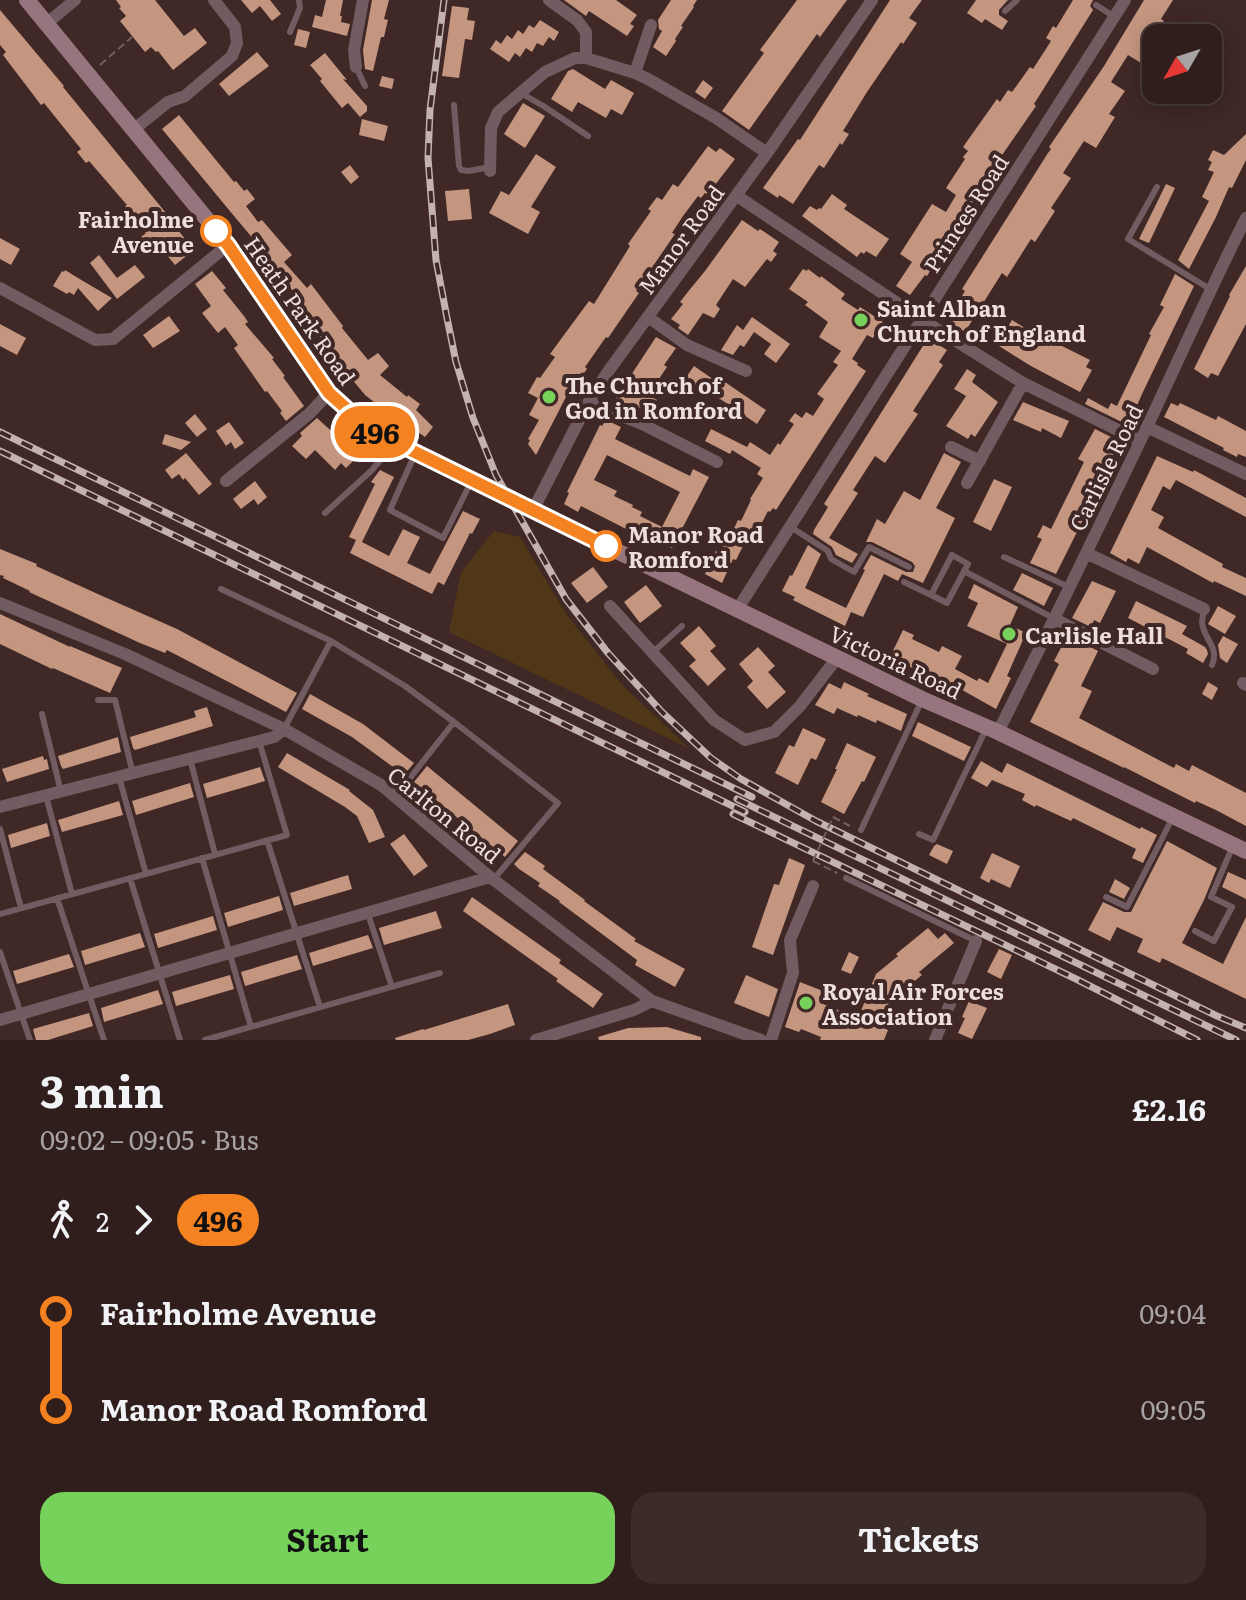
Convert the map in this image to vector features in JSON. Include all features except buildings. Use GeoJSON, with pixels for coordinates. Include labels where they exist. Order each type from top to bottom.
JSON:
{"type":"FeatureCollection","features":[{"type":"Feature","properties":{"kind":"street","name":"Heath Park Road"},"geometry":{"type":"LineString","coordinates":[[27,0],[228,245],[329,393],[370,430],[531,509]]}},
{"type":"Feature","properties":{"kind":"street"},"geometry":{"type":"LineString","coordinates":[[46,24],[75,0]]}},
{"type":"Feature","properties":{"kind":"street"},"geometry":{"type":"LineString","coordinates":[[133,130],[168,102],[185,96],[232,56],[237,43],[235,27],[214,0]]}},
{"type":"Feature","properties":{"kind":"street"},"geometry":{"type":"LineString","coordinates":[[356,67],[354,50],[363,0]]}},
{"type":"Feature","properties":{"kind":"street"},"geometry":{"type":"LineString","coordinates":[[549,0],[577,20],[586,32],[586,58]]}},
{"type":"Feature","properties":{"kind":"street","name":"Manor Road"},"geometry":{"type":"LineString","coordinates":[[531,509],[607,373],[737,196],[872,0]]}},
{"type":"Feature","properties":{"kind":"street","name":"Princes Road"},"geometry":{"type":"LineString","coordinates":[[737,610],[1125,0]]}},
{"type":"Feature","properties":{"kind":"street"},"geometry":{"type":"LineString","coordinates":[[635,73],[651,25]]}},
{"type":"Feature","properties":{"kind":"street"},"geometry":{"type":"LineString","coordinates":[[490,169],[491,128],[498,112],[545,72],[575,58],[586,58],[635,73],[716,118],[767,153]]}},
{"type":"Feature","properties":{"kind":"street"},"geometry":{"type":"LineString","coordinates":[[737,196],[1023,383],[1140,441]]}},
{"type":"Feature","properties":{"kind":"street","name":"Carlisle Road"},"geometry":{"type":"LineString","coordinates":[[993,730],[1055,619],[1246,218]]}},
{"type":"Feature","properties":{"kind":"street"},"geometry":{"type":"LineString","coordinates":[[0,288],[95,340],[113,339],[228,245]]}},
{"type":"Feature","properties":{"kind":"street"},"geometry":{"type":"LineString","coordinates":[[648,317],[687,345],[746,371]]}},
{"type":"Feature","properties":{"kind":"street"},"geometry":{"type":"LineString","coordinates":[[967,483],[1023,383]]}},
{"type":"Feature","properties":{"kind":"street"},"geometry":{"type":"LineString","coordinates":[[226,481],[309,414],[329,393]]}},
{"type":"Feature","properties":{"kind":"street"},"geometry":{"type":"LineString","coordinates":[[588,403],[642,424],[717,462]]}},
{"type":"Feature","properties":{"kind":"street"},"geometry":{"type":"LineString","coordinates":[[1147,427],[1246,474]]}},
{"type":"Feature","properties":{"kind":"street"},"geometry":{"type":"LineString","coordinates":[[951,447],[980,461]]}},
{"type":"Feature","properties":{"kind":"street","name":"Victoria Road"},"geometry":{"type":"LineString","coordinates":[[531,509],[922,699],[1240,848]]}},
{"type":"Feature","properties":{"kind":"street"},"geometry":{"type":"LineString","coordinates":[[1086,553],[1204,609]]}},
{"type":"Feature","properties":{"kind":"street","name":"Carlton Road"},"geometry":{"type":"LineString","coordinates":[[0,603],[125,654],[284,729],[381,785],[492,879],[652,1001],[761,1040]]}},
{"type":"Feature","properties":{"kind":"street"},"geometry":{"type":"LineString","coordinates":[[610,606],[714,720],[745,740],[774,732],[800,706],[837,658]]}},
{"type":"Feature","properties":{"kind":"street"},"geometry":{"type":"LineString","coordinates":[[1055,619],[1153,669]]}},
{"type":"Feature","properties":{"kind":"street"},"geometry":{"type":"LineString","coordinates":[[1,804],[46,796],[259,741],[274,737],[284,729]]}},
{"type":"Feature","properties":{"kind":"street"},"geometry":{"type":"LineString","coordinates":[[0,1020],[492,879]]}},
{"type":"Feature","properties":{"kind":"street"},"geometry":{"type":"LineString","coordinates":[[771,1040],[793,973],[790,940],[813,886]]}},
{"type":"Feature","properties":{"kind":"street"},"geometry":{"type":"LineString","coordinates":[[935,1040],[976,941]]}},
{"type":"Feature","properties":{"kind":"street"},"geometry":{"type":"LineString","coordinates":[[536,1040],[634,1010],[652,1001]]}},
{"type":"Feature","properties":{"kind":"lane"},"geometry":{"type":"LineString","coordinates":[[290,32],[300,8],[299,0]]}},
{"type":"Feature","properties":{"kind":"lane"},"geometry":{"type":"LineString","coordinates":[[1005,11],[1017,0]]}},
{"type":"Feature","properties":{"kind":"lane"},"geometry":{"type":"LineString","coordinates":[[1096,5],[1115,17]]}},
{"type":"Feature","properties":{"kind":"lane"},"geometry":{"type":"LineString","coordinates":[[356,67],[365,86]]}},
{"type":"Feature","properties":{"kind":"lane"},"geometry":{"type":"LineString","coordinates":[[521,93],[588,136]]}},
{"type":"Feature","properties":{"kind":"lane"},"geometry":{"type":"LineString","coordinates":[[454,105],[461,170],[490,169]]}},
{"type":"Feature","properties":{"kind":"lane"},"geometry":{"type":"LineString","coordinates":[[1157,187],[1128,239],[1210,289]]}},
{"type":"Feature","properties":{"kind":"lane"},"geometry":{"type":"LineString","coordinates":[[325,513],[372,470],[395,443]]}},
{"type":"Feature","properties":{"kind":"lane"},"geometry":{"type":"LineString","coordinates":[[415,453],[390,510],[443,538],[480,483]]}},
{"type":"Feature","properties":{"kind":"lane"},"geometry":{"type":"LineString","coordinates":[[789,526],[828,551],[831,559],[854,572],[869,547],[909,567]]}},
{"type":"Feature","properties":{"kind":"lane"},"geometry":{"type":"LineString","coordinates":[[904,582],[947,603],[968,564],[952,555],[931,595]]}},
{"type":"Feature","properties":{"kind":"lane"},"geometry":{"type":"LineString","coordinates":[[1004,557],[1069,587]]}},
{"type":"Feature","properties":{"kind":"lane"},"geometry":{"type":"LineString","coordinates":[[964,571],[1055,619]]}},
{"type":"Feature","properties":{"kind":"lane"},"geometry":{"type":"LineString","coordinates":[[221,589],[331,641],[405,686],[558,803],[492,879]]}},
{"type":"Feature","properties":{"kind":"lane"},"geometry":{"type":"LineString","coordinates":[[1204,609],[1202,621],[1205,633],[1215,650],[1212,665]]}},
{"type":"Feature","properties":{"kind":"lane"},"geometry":{"type":"LineString","coordinates":[[652,653],[682,626]]}},
{"type":"Feature","properties":{"kind":"lane"},"geometry":{"type":"LineString","coordinates":[[284,729],[331,641]]}},
{"type":"Feature","properties":{"kind":"lane"},"geometry":{"type":"LineString","coordinates":[[861,830],[922,699]]}},
{"type":"Feature","properties":{"kind":"lane"},"geometry":{"type":"LineString","coordinates":[[98,700],[115,700],[133,774]]}},
{"type":"Feature","properties":{"kind":"lane"},"geometry":{"type":"LineString","coordinates":[[42,714],[61,792]]}},
{"type":"Feature","properties":{"kind":"lane"},"geometry":{"type":"LineString","coordinates":[[395,797],[454,722]]}},
{"type":"Feature","properties":{"kind":"lane"},"geometry":{"type":"LineString","coordinates":[[919,834],[933,840],[993,730]]}},
{"type":"Feature","properties":{"kind":"lane"},"geometry":{"type":"LineString","coordinates":[[0,914],[287,835],[259,741]]}},
{"type":"Feature","properties":{"kind":"lane"},"geometry":{"type":"LineString","coordinates":[[190,759],[215,854]]}},
{"type":"Feature","properties":{"kind":"lane"},"geometry":{"type":"LineString","coordinates":[[119,777],[146,874]]}},
{"type":"Feature","properties":{"kind":"lane"},"geometry":{"type":"LineString","coordinates":[[46,796],[72,894]]}},
{"type":"Feature","properties":{"kind":"lane"},"geometry":{"type":"LineString","coordinates":[[1106,897],[1127,907],[1174,816]]}},
{"type":"Feature","properties":{"kind":"lane"},"geometry":{"type":"LineString","coordinates":[[0,829],[21,908]]}},
{"type":"Feature","properties":{"kind":"lane"},"geometry":{"type":"LineString","coordinates":[[267,840],[320,1007]]}},
{"type":"Feature","properties":{"kind":"lane"},"geometry":{"type":"LineString","coordinates":[[1195,931],[1214,941],[1232,907],[1211,897],[1240,848]]}},
{"type":"Feature","properties":{"kind":"lane"},"geometry":{"type":"LineString","coordinates":[[202,858],[251,1027]]}},
{"type":"Feature","properties":{"kind":"lane"},"geometry":{"type":"LineString","coordinates":[[130,878],[180,1040]]}},
{"type":"Feature","properties":{"kind":"lane"},"geometry":{"type":"LineString","coordinates":[[846,878],[976,941]]}},
{"type":"Feature","properties":{"kind":"lane"},"geometry":{"type":"LineString","coordinates":[[57,898],[104,1040]]}},
{"type":"Feature","properties":{"kind":"lane"},"geometry":{"type":"LineString","coordinates":[[367,913],[392,987]]}},
{"type":"Feature","properties":{"kind":"lane"},"geometry":{"type":"LineString","coordinates":[[0,952],[30,1040]]}},
{"type":"Feature","properties":{"kind":"lane"},"geometry":{"type":"LineString","coordinates":[[205,1040],[440,973]]}},
{"type":"Feature","properties":{"kind":"path"},"geometry":{"type":"LineString","coordinates":[[88,75],[132,37]]}},
{"type":"Feature","properties":{"kind":"path"},"geometry":{"type":"LineString","coordinates":[[846,878],[813,861],[833,817],[861,830]]}},
{"type":"Feature","properties":{"kind":"shaded area"},"geometry":{"type":"Polygon","coordinates":[[[494,531],[520,537],[567,615],[623,686],[690,749],[449,632],[461,572],[494,531]]]}},
{"type":"Feature","properties":{"kind":"railway"},"geometry":{"type":"LineString","coordinates":[[444,0],[430,110],[428,158],[436,260],[456,362],[473,418],[496,475],[566,599],[608,653],[662,712],[711,758],[741,779],[816,821],[1246,1028]]}},
{"type":"Feature","properties":{"kind":"railway"},"geometry":{"type":"LineString","coordinates":[[0,432],[752,797]]}},
{"type":"Feature","properties":{"kind":"railway"},"geometry":{"type":"LineString","coordinates":[[0,451],[745,812]]}},
{"type":"Feature","properties":{"kind":"railway"},"geometry":{"type":"LineString","coordinates":[[737,799],[1236,1040]]}},
{"type":"Feature","properties":{"kind":"railway"},"geometry":{"type":"LineString","coordinates":[[733,814],[1197,1040]]}},
{"type":"Feature","properties":{"kind":"bus line","name":"496"},"geometry":{"type":"LineString","coordinates":[[216,231],[329,393],[370,430],[606,546]]}},
{"type":"Feature","properties":{"kind":"place","name":"Fairholme Avenue"},"geometry":{"type":"Point","coordinates":[216,231]}},
{"type":"Feature","properties":{"kind":"place","name":"Saint Alban Church of England"},"geometry":{"type":"Point","coordinates":[861,320]}},
{"type":"Feature","properties":{"kind":"place","name":"The Church of God in Romford"},"geometry":{"type":"Point","coordinates":[549,397]}},
{"type":"Feature","properties":{"kind":"place","name":"Manor Road Romford"},"geometry":{"type":"Point","coordinates":[606,546]}},
{"type":"Feature","properties":{"kind":"place","name":"Carlisle Hall"},"geometry":{"type":"Point","coordinates":[1009,634]}},
{"type":"Feature","properties":{"kind":"place","name":"Royal Air Forces Association"},"geometry":{"type":"Point","coordinates":[806,1003]}}]}
